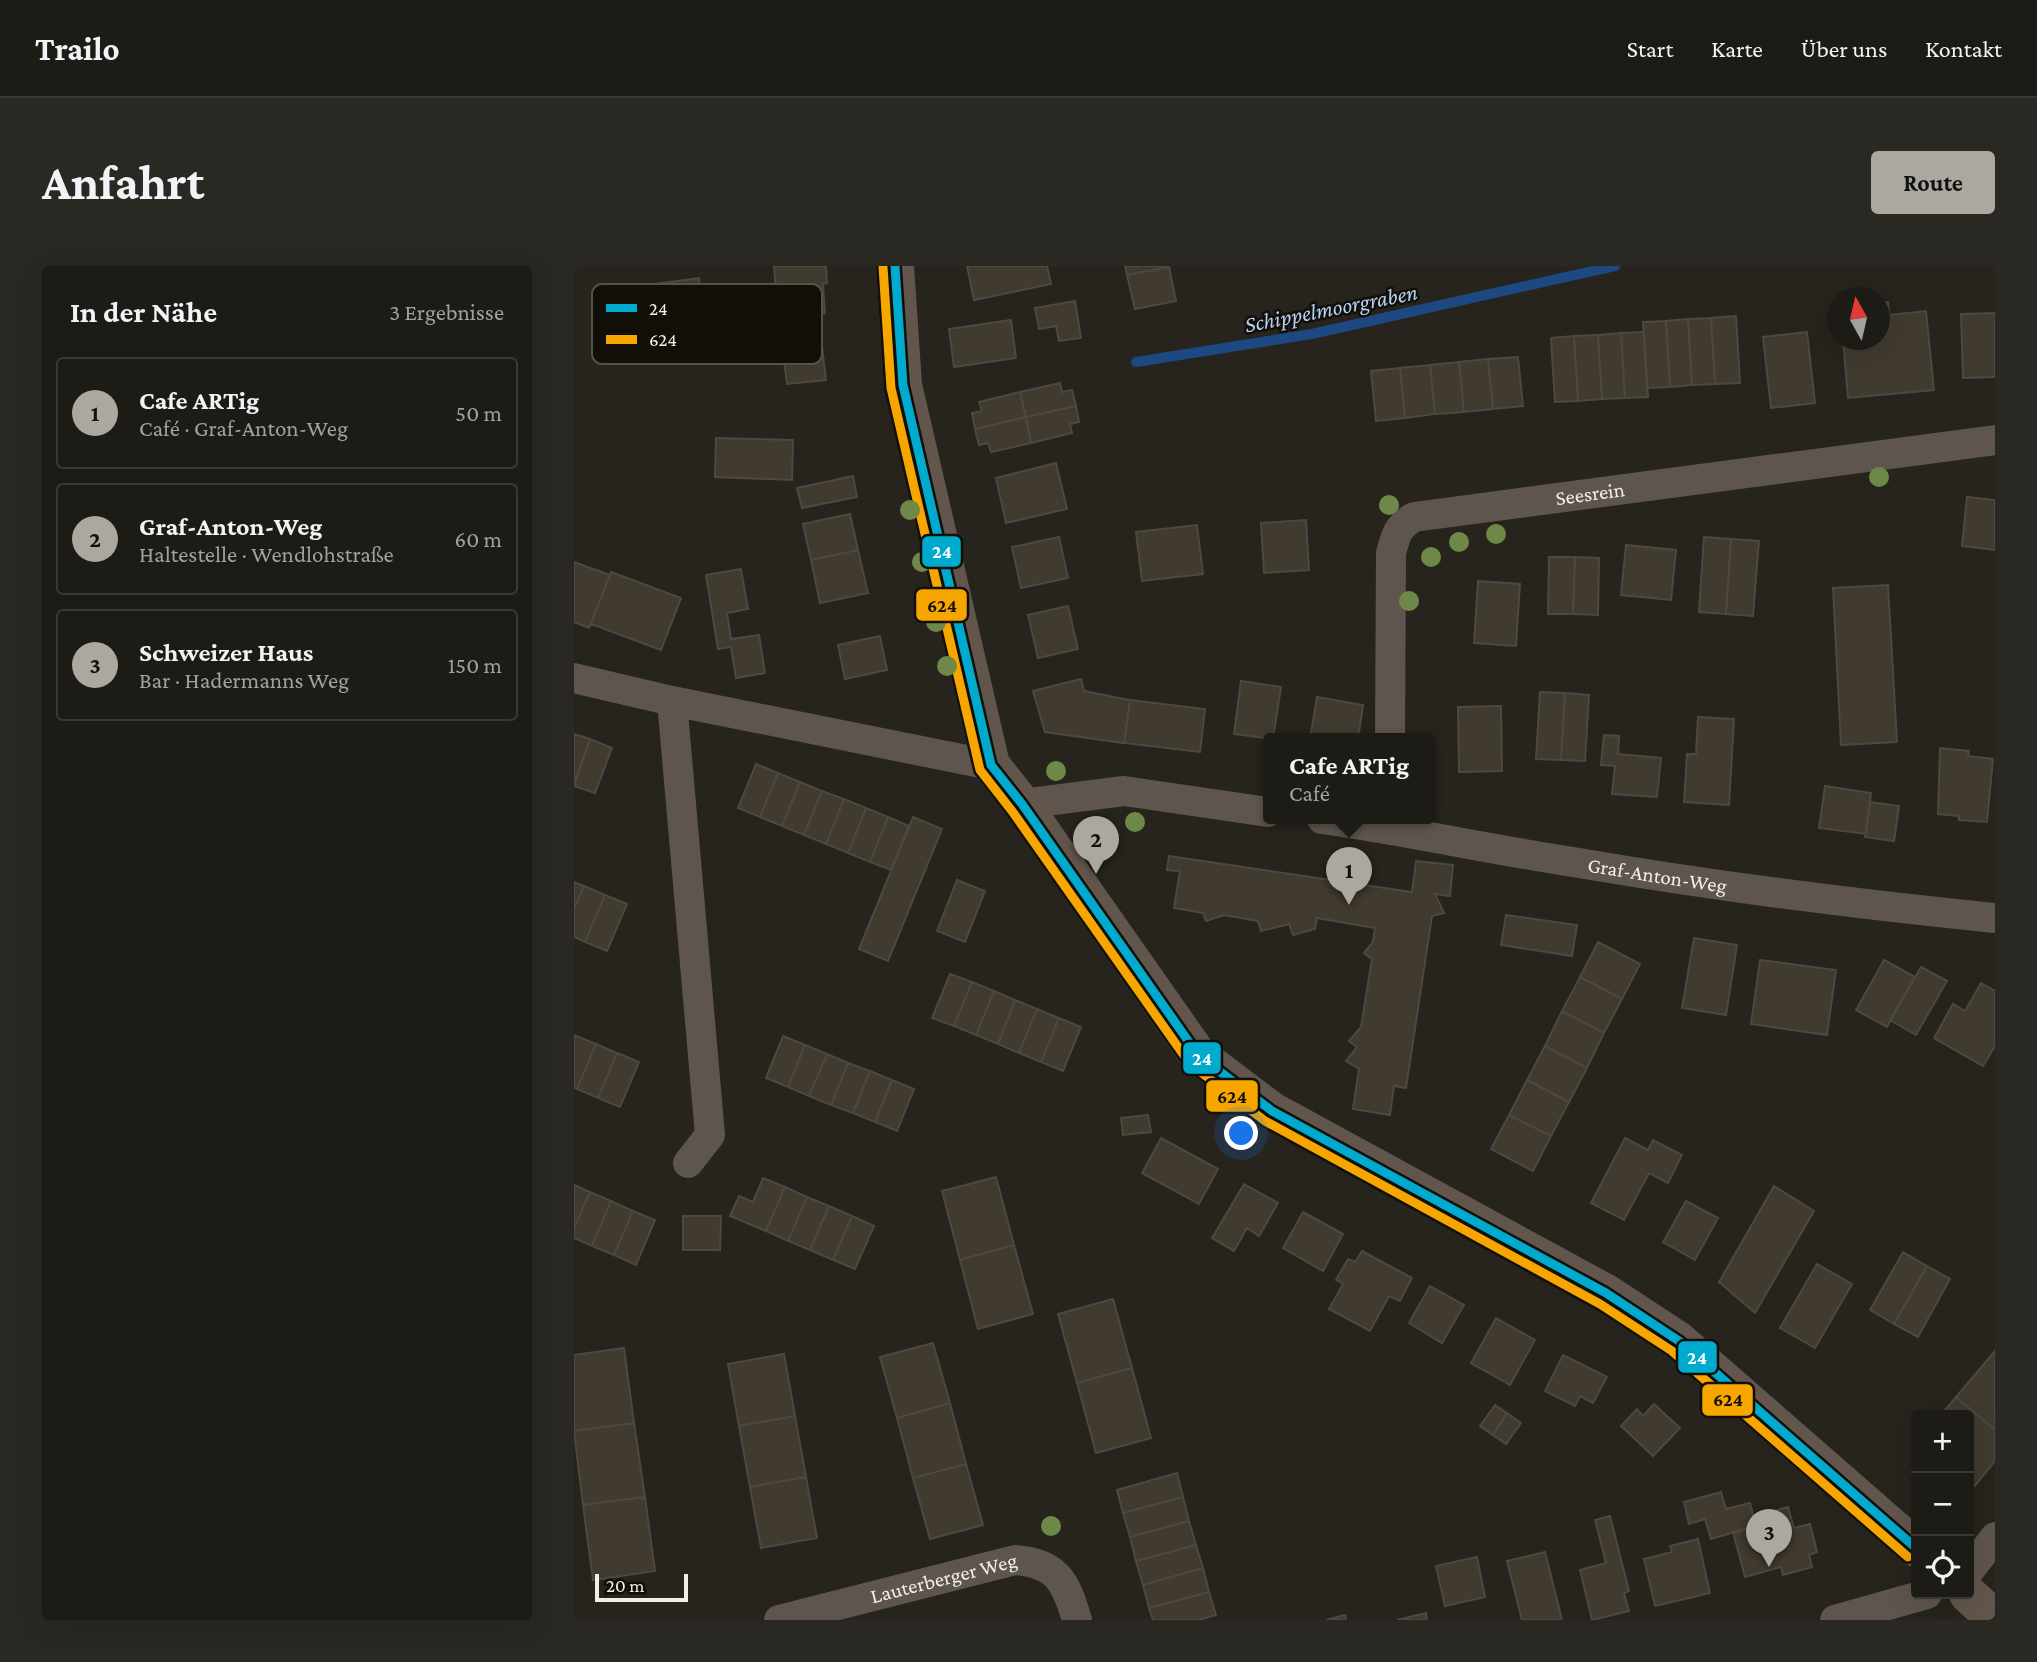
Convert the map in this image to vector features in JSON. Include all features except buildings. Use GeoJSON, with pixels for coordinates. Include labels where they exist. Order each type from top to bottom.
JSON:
{"type":"FeatureCollection","features":[{"type":"Feature","properties":{"kind":"street"},"geometry":{"type":"LineString","coordinates":[[895,266],[903,385],[991,765],[1198,1055],[1272,1111],[1606,1293],[1679,1341],[1911,1544]]}},
{"type":"Feature","properties":{"kind":"street","name":"Seesrein"},"geometry":{"type":"LineString","coordinates":[[1390,733],[1391,553],[1402,524],[1413,517],[1995,440]]}},
{"type":"Feature","properties":{"kind":"street"},"geometry":{"type":"LineString","coordinates":[[574,678],[672,701],[991,765]]}},
{"type":"Feature","properties":{"kind":"street"},"geometry":{"type":"LineString","coordinates":[[672,701],[710,1135],[688,1163]]}},
{"type":"Feature","properties":{"kind":"street"},"geometry":{"type":"LineString","coordinates":[[1021,804],[1124,791],[1263,811]]}},
{"type":"Feature","properties":{"kind":"street","name":"Graf-Anton-Weg"},"geometry":{"type":"LineString","coordinates":[[1389,824],[1588,865],[1858,904],[1995,918]]}},
{"type":"Feature","properties":{"kind":"street"},"geometry":{"type":"LineString","coordinates":[[1974,1564],[1995,1538]]}},
{"type":"Feature","properties":{"kind":"street","name":"Lauterberger Weg"},"geometry":{"type":"LineString","coordinates":[[779,1620],[1015,1560],[1036,1562],[1054,1573],[1069,1594],[1077,1620]]}},
{"type":"Feature","properties":{"kind":"street"},"geometry":{"type":"LineString","coordinates":[[1835,1620],[1911,1599]]}},
{"type":"Feature","properties":{"kind":"street"},"geometry":{"type":"LineString","coordinates":[[1973,1599],[1995,1619]]}},
{"type":"Feature","properties":{"kind":"waterway","name":"Schippelmoorgraben"},"geometry":{"type":"LineString","coordinates":[[1136,362],[1312,334],[1615,266]]}},
{"type":"Feature","properties":{"kind":"transit line","name":"24"},"geometry":{"type":"LineString","coordinates":[[895,266],[903,385],[991,765],[1022,804],[1198,1055],[1272,1111],[1606,1293],[1679,1341],[1911,1544]]}},
{"type":"Feature","properties":{"kind":"transit line","name":"624"},"geometry":{"type":"LineString","coordinates":[[883,267],[891,388],[980,770],[1012,811],[1190,1064],[1265,1121],[1600,1304],[1672,1351],[1908,1557]]}},
{"type":"Feature","properties":{"kind":"place","name":"Graf-Anton-Weg"},"geometry":{"type":"Point","coordinates":[1096,874]}},
{"type":"Feature","properties":{"kind":"place","name":"Cafe ARTig"},"geometry":{"type":"Point","coordinates":[1349,905]}},
{"type":"Feature","properties":{"kind":"place","name":"Schweizer Haus"},"geometry":{"type":"Point","coordinates":[1769,1567]}}]}
